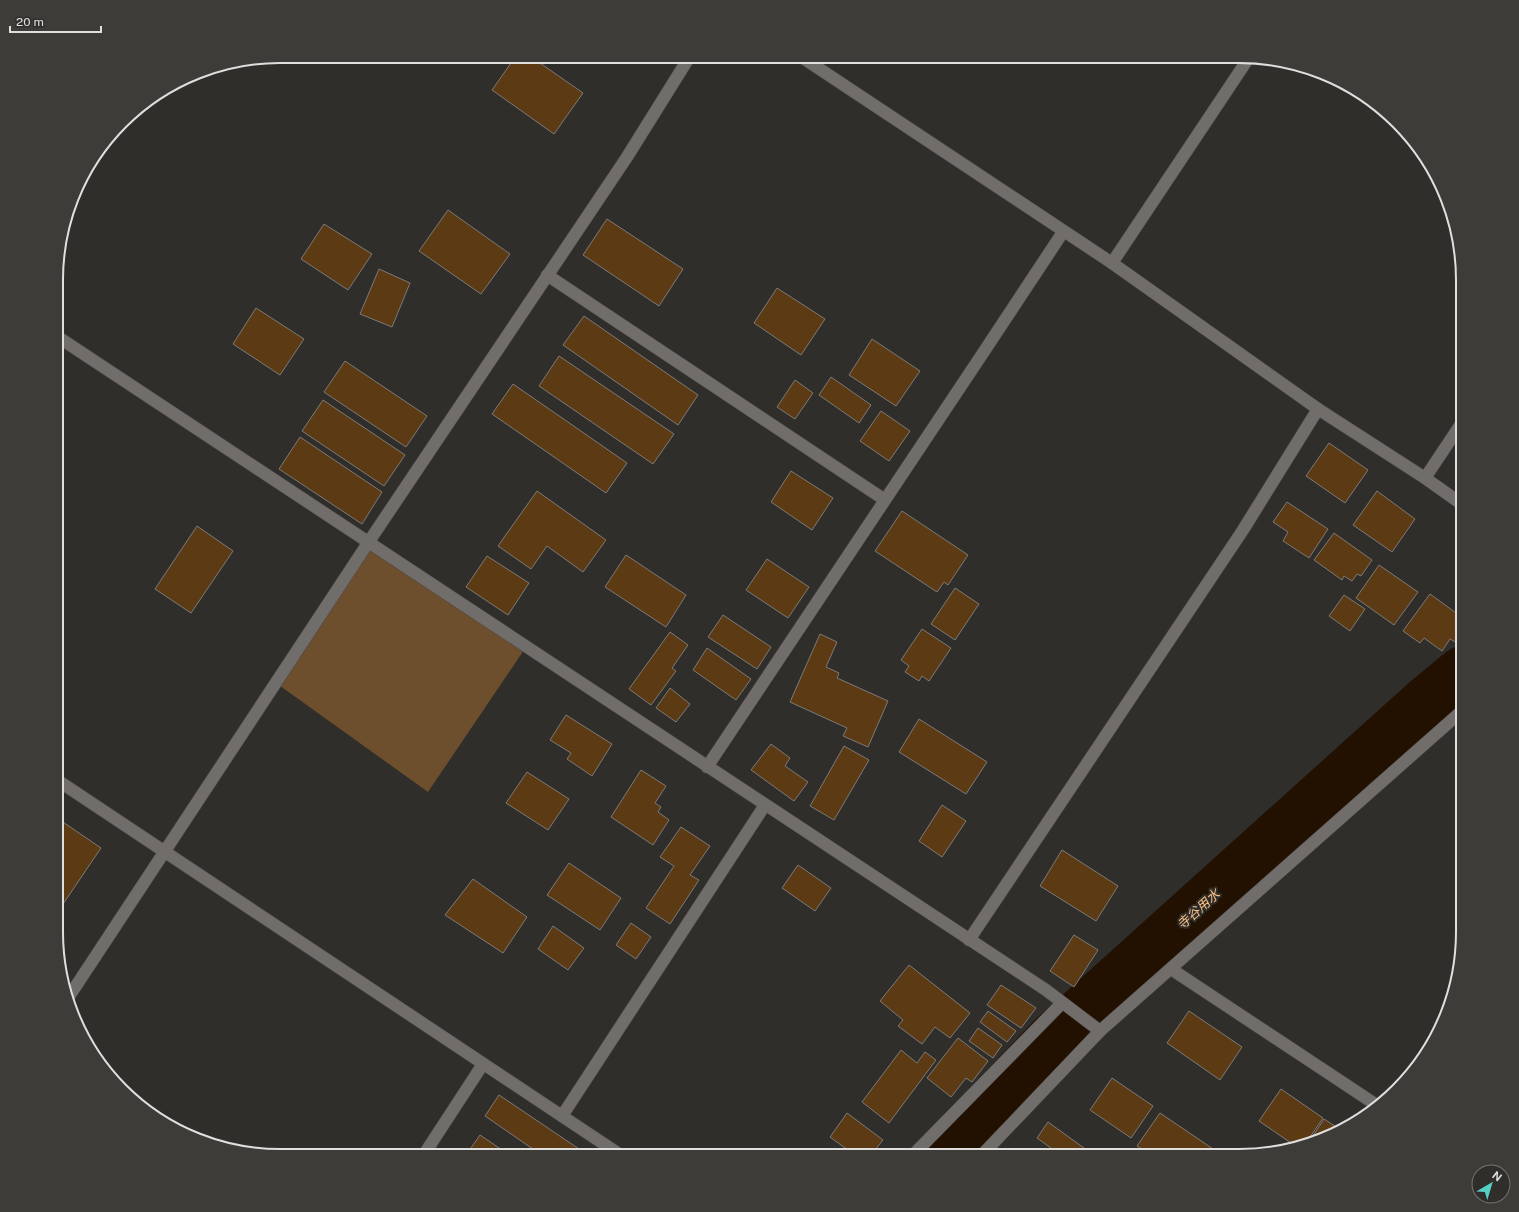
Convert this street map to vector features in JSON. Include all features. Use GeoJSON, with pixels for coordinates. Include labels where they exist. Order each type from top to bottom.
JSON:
{"type":"FeatureCollection","features":[{"type":"Feature","properties":{"kind":"street"},"geometry":{"type":"LineString","coordinates":[[72,993],[368,543],[627,157],[686,63]]}},
{"type":"Feature","properties":{"kind":"street"},"geometry":{"type":"LineString","coordinates":[[810,63],[1112,264],[1318,408],[1425,478],[1456,501]]}},
{"type":"Feature","properties":{"kind":"street"},"geometry":{"type":"LineString","coordinates":[[1112,264],[1245,63]]}},
{"type":"Feature","properties":{"kind":"street"},"geometry":{"type":"LineString","coordinates":[[707,767],[979,360],[1062,232]]}},
{"type":"Feature","properties":{"kind":"street"},"geometry":{"type":"LineString","coordinates":[[547,275],[885,500]]}},
{"type":"Feature","properties":{"kind":"street"},"geometry":{"type":"LineString","coordinates":[[63,340],[969,940],[1062,1003],[1100,1031]]}},
{"type":"Feature","properties":{"kind":"street"},"geometry":{"type":"LineString","coordinates":[[969,940],[1243,530],[1318,408]]}},
{"type":"Feature","properties":{"kind":"street"},"geometry":{"type":"LineString","coordinates":[[1425,478],[1456,431]]}},
{"type":"Feature","properties":{"kind":"street"},"geometry":{"type":"LineString","coordinates":[[988,1149],[1100,1031],[1456,716]]}},
{"type":"Feature","properties":{"kind":"street"},"geometry":{"type":"LineString","coordinates":[[63,784],[612,1149]]}},
{"type":"Feature","properties":{"kind":"street"},"geometry":{"type":"LineString","coordinates":[[562,1116],[766,805]]}},
{"type":"Feature","properties":{"kind":"street"},"geometry":{"type":"LineString","coordinates":[[1171,969],[1373,1103]]}},
{"type":"Feature","properties":{"kind":"street"},"geometry":{"type":"LineString","coordinates":[[919,1149],[1062,1003]]}},
{"type":"Feature","properties":{"kind":"street"},"geometry":{"type":"LineString","coordinates":[[428,1149],[483,1064]]}},
{"type":"Feature","properties":{"kind":"shaded area"},"geometry":{"type":"Polygon","coordinates":[[[368,543],[526,647],[428,792],[276,683],[368,543]]]}},
{"type":"Feature","properties":{"kind":"building"},"geometry":{"type":"Polygon","coordinates":[[[511,63],[540,63],[583,93],[554,134],[492,90],[511,63]]]}},
{"type":"Feature","properties":{"kind":"building"},"geometry":{"type":"Polygon","coordinates":[[[448,210],[510,254],[481,294],[419,251],[448,210]]]}},
{"type":"Feature","properties":{"kind":"building"},"geometry":{"type":"Polygon","coordinates":[[[607,219],[683,269],[659,306],[583,255],[607,219]]]}},
{"type":"Feature","properties":{"kind":"building"},"geometry":{"type":"Polygon","coordinates":[[[324,224],[372,254],[348,290],[301,259],[324,224]]]}},
{"type":"Feature","properties":{"kind":"building"},"geometry":{"type":"Polygon","coordinates":[[[379,269],[410,283],[392,327],[360,314],[379,269]]]}},
{"type":"Feature","properties":{"kind":"building"},"geometry":{"type":"Polygon","coordinates":[[[777,288],[825,319],[801,355],[754,323],[777,288]]]}},
{"type":"Feature","properties":{"kind":"building"},"geometry":{"type":"Polygon","coordinates":[[[256,308],[304,339],[280,375],[233,344],[256,308]]]}},
{"type":"Feature","properties":{"kind":"building"},"geometry":{"type":"Polygon","coordinates":[[[584,316],[698,395],[678,425],[563,345],[584,316]]]}},
{"type":"Feature","properties":{"kind":"building"},"geometry":{"type":"Polygon","coordinates":[[[872,339],[920,371],[896,406],[849,375],[872,339]]]}},
{"type":"Feature","properties":{"kind":"building"},"geometry":{"type":"Polygon","coordinates":[[[559,356],[674,434],[653,464],[539,386],[559,356]]]}},
{"type":"Feature","properties":{"kind":"building"},"geometry":{"type":"Polygon","coordinates":[[[345,361],[427,416],[406,447],[324,392],[345,361]]]}},
{"type":"Feature","properties":{"kind":"building"},"geometry":{"type":"Polygon","coordinates":[[[831,377],[871,405],[859,423],[819,395],[831,377]]]}},
{"type":"Feature","properties":{"kind":"building"},"geometry":{"type":"Polygon","coordinates":[[[795,380],[813,393],[795,419],[777,407],[795,380]]]}},
{"type":"Feature","properties":{"kind":"building"},"geometry":{"type":"Polygon","coordinates":[[[513,384],[627,463],[606,493],[492,414],[513,384]]]}},
{"type":"Feature","properties":{"kind":"building"},"geometry":{"type":"Polygon","coordinates":[[[323,400],[405,455],[384,486],[302,431],[323,400]]]}},
{"type":"Feature","properties":{"kind":"building"},"geometry":{"type":"Polygon","coordinates":[[[881,411],[910,431],[889,461],[860,441],[881,411]]]}},
{"type":"Feature","properties":{"kind":"building"},"geometry":{"type":"Polygon","coordinates":[[[300,437],[382,492],[362,524],[279,469],[300,437]]]}},
{"type":"Feature","properties":{"kind":"building"},"geometry":{"type":"Polygon","coordinates":[[[1329,443],[1368,470],[1345,503],[1306,476],[1329,443]]]}},
{"type":"Feature","properties":{"kind":"building"},"geometry":{"type":"Polygon","coordinates":[[[791,471],[833,498],[812,530],[771,502],[791,471]]]}},
{"type":"Feature","properties":{"kind":"building"},"geometry":{"type":"Polygon","coordinates":[[[537,491],[606,540],[583,572],[547,546],[531,569],[498,546],[537,491]]]}},
{"type":"Feature","properties":{"kind":"building"},"geometry":{"type":"Polygon","coordinates":[[[1377,491],[1415,519],[1392,552],[1353,525],[1377,491]]]}},
{"type":"Feature","properties":{"kind":"building"},"geometry":{"type":"Polygon","coordinates":[[[1287,502],[1328,529],[1309,558],[1283,541],[1288,532],[1273,522],[1287,502]]]}},
{"type":"Feature","properties":{"kind":"building"},"geometry":{"type":"Polygon","coordinates":[[[902,511],[968,555],[948,585],[944,582],[937,592],[875,551],[902,511]]]}},
{"type":"Feature","properties":{"kind":"building"},"geometry":{"type":"Polygon","coordinates":[[[197,526],[233,551],[191,613],[155,589],[197,526]]]}},
{"type":"Feature","properties":{"kind":"building"},"geometry":{"type":"Polygon","coordinates":[[[1334,533],[1372,560],[1361,576],[1357,574],[1352,581],[1344,576],[1342,580],[1314,560],[1334,533]]]}},
{"type":"Feature","properties":{"kind":"building"},"geometry":{"type":"Polygon","coordinates":[[[626,555],[686,595],[666,627],[605,587],[626,555]]]}},
{"type":"Feature","properties":{"kind":"building"},"geometry":{"type":"Polygon","coordinates":[[[487,556],[529,583],[508,615],[466,587],[487,556]]]}},
{"type":"Feature","properties":{"kind":"building"},"geometry":{"type":"Polygon","coordinates":[[[767,559],[809,587],[788,618],[746,590],[767,559]]]}},
{"type":"Feature","properties":{"kind":"building"},"geometry":{"type":"Polygon","coordinates":[[[1379,565],[1418,592],[1394,625],[1356,598],[1379,565]]]}},
{"type":"Feature","properties":{"kind":"building"},"geometry":{"type":"Polygon","coordinates":[[[955,588],[979,604],[955,640],[931,624],[955,588]]]}},
{"type":"Feature","properties":{"kind":"building"},"geometry":{"type":"Polygon","coordinates":[[[1430,594],[1456,613],[1456,642],[1450,639],[1442,651],[1424,638],[1420,643],[1403,631],[1430,594]]]}},
{"type":"Feature","properties":{"kind":"building"},"geometry":{"type":"Polygon","coordinates":[[[1344,595],[1365,609],[1350,631],[1329,616],[1344,595]]]}},
{"type":"Feature","properties":{"kind":"building"},"geometry":{"type":"Polygon","coordinates":[[[723,615],[771,647],[757,669],[708,637],[723,615]]]}},
{"type":"Feature","properties":{"kind":"building"},"geometry":{"type":"Polygon","coordinates":[[[922,629],[951,648],[929,681],[922,676],[919,681],[905,672],[909,666],[901,660],[922,629]]]}},
{"type":"Feature","properties":{"kind":"building"},"geometry":{"type":"Polygon","coordinates":[[[670,632],[688,645],[672,668],[676,671],[651,705],[629,689],[670,632]]]}},
{"type":"Feature","properties":{"kind":"building"},"geometry":{"type":"Polygon","coordinates":[[[820,634],[837,642],[826,667],[839,673],[837,678],[888,701],[868,747],[843,736],[847,728],[790,702],[820,634]]]}},
{"type":"Feature","properties":{"kind":"building"},"geometry":{"type":"Polygon","coordinates":[[[707,648],[751,679],[736,700],[693,670],[707,648]]]}},
{"type":"Feature","properties":{"kind":"building"},"geometry":{"type":"Polygon","coordinates":[[[670,688],[690,704],[676,722],[656,708],[670,688]]]}},
{"type":"Feature","properties":{"kind":"building"},"geometry":{"type":"Polygon","coordinates":[[[566,715],[612,744],[592,776],[567,759],[571,753],[550,740],[566,715]]]}},
{"type":"Feature","properties":{"kind":"building"},"geometry":{"type":"Polygon","coordinates":[[[919,719],[987,762],[966,794],[899,752],[919,719]]]}},
{"type":"Feature","properties":{"kind":"building"},"geometry":{"type":"Polygon","coordinates":[[[771,744],[790,758],[785,766],[808,782],[794,801],[751,770],[771,744]]]}},
{"type":"Feature","properties":{"kind":"building"},"geometry":{"type":"Polygon","coordinates":[[[844,746],[869,760],[834,820],[810,806],[844,746]]]}},
{"type":"Feature","properties":{"kind":"building"},"geometry":{"type":"Polygon","coordinates":[[[641,770],[666,786],[655,803],[661,807],[658,812],[669,820],[653,845],[611,817],[641,770]]]}},
{"type":"Feature","properties":{"kind":"building"},"geometry":{"type":"Polygon","coordinates":[[[527,772],[569,799],[548,830],[506,803],[527,772]]]}},
{"type":"Feature","properties":{"kind":"building"},"geometry":{"type":"Polygon","coordinates":[[[942,805],[966,821],[942,857],[919,841],[942,805]]]}},
{"type":"Feature","properties":{"kind":"building"},"geometry":{"type":"Polygon","coordinates":[[[63,822],[101,848],[63,904],[63,822]]]}},
{"type":"Feature","properties":{"kind":"building"},"geometry":{"type":"Polygon","coordinates":[[[681,827],[710,846],[690,875],[699,880],[670,924],[646,908],[674,866],[660,857],[681,827]]]}},
{"type":"Feature","properties":{"kind":"building"},"geometry":{"type":"Polygon","coordinates":[[[1062,850],[1118,886],[1096,921],[1040,886],[1062,850]]]}},
{"type":"Feature","properties":{"kind":"building"},"geometry":{"type":"Polygon","coordinates":[[[569,863],[621,898],[600,930],[547,895],[569,863]]]}},
{"type":"Feature","properties":{"kind":"building"},"geometry":{"type":"Polygon","coordinates":[[[798,865],[831,888],[815,911],[782,888],[798,865]]]}},
{"type":"Feature","properties":{"kind":"building"},"geometry":{"type":"Polygon","coordinates":[[[473,879],[527,917],[503,953],[445,915],[473,879]]]}},
{"type":"Feature","properties":{"kind":"building"},"geometry":{"type":"Polygon","coordinates":[[[631,923],[651,937],[636,959],[616,945],[631,923]]]}},
{"type":"Feature","properties":{"kind":"building"},"geometry":{"type":"Polygon","coordinates":[[[553,926],[584,948],[568,970],[538,949],[553,926]]]}},
{"type":"Feature","properties":{"kind":"building"},"geometry":{"type":"Polygon","coordinates":[[[1074,935],[1098,950],[1074,987],[1050,971],[1074,935]]]}},
{"type":"Feature","properties":{"kind":"building"},"geometry":{"type":"Polygon","coordinates":[[[909,965],[970,1013],[950,1038],[935,1027],[922,1044],[898,1026],[903,1020],[880,1001],[909,965]]]}},
{"type":"Feature","properties":{"kind":"building"},"geometry":{"type":"Polygon","coordinates":[[[1001,985],[1036,1008],[1021,1028],[987,1005],[1001,985]]]}},
{"type":"Feature","properties":{"kind":"building"},"geometry":{"type":"Polygon","coordinates":[[[988,1011],[1016,1031],[1007,1042],[980,1022],[988,1011]]]}},
{"type":"Feature","properties":{"kind":"building"},"geometry":{"type":"Polygon","coordinates":[[[1189,1011],[1242,1047],[1220,1080],[1167,1043],[1189,1011]]]}},
{"type":"Feature","properties":{"kind":"building"},"geometry":{"type":"Polygon","coordinates":[[[978,1028],[1002,1045],[993,1058],[969,1041],[978,1028]]]}},
{"type":"Feature","properties":{"kind":"building"},"geometry":{"type":"Polygon","coordinates":[[[958,1038],[988,1061],[972,1082],[966,1078],[951,1097],[927,1078],[958,1038]]]}},
{"type":"Feature","properties":{"kind":"building"},"geometry":{"type":"Polygon","coordinates":[[[901,1050],[917,1063],[925,1052],[936,1060],[889,1123],[862,1102],[901,1050]]]}},
{"type":"Feature","properties":{"kind":"building"},"geometry":{"type":"Polygon","coordinates":[[[1112,1078],[1153,1106],[1131,1138],[1090,1110],[1112,1078]]]}},
{"type":"Feature","properties":{"kind":"building"},"geometry":{"type":"Polygon","coordinates":[[[1281,1089],[1323,1118],[1310,1136],[1291,1143],[1259,1121],[1281,1089]]]}},
{"type":"Feature","properties":{"kind":"building"},"geometry":{"type":"Polygon","coordinates":[[[499,1095],[579,1149],[533,1149],[485,1116],[499,1095]]]}},
{"type":"Feature","properties":{"kind":"building"},"geometry":{"type":"Polygon","coordinates":[[[847,1113],[883,1140],[876,1149],[846,1149],[830,1137],[847,1113]]]}},
{"type":"Feature","properties":{"kind":"building"},"geometry":{"type":"Polygon","coordinates":[[[1160,1113],[1213,1149],[1142,1149],[1137,1146],[1160,1113]]]}},
{"type":"Feature","properties":{"kind":"building"},"geometry":{"type":"Polygon","coordinates":[[[1324,1119],[1336,1127],[1335,1127],[1313,1135],[1324,1119]]]}},
{"type":"Feature","properties":{"kind":"building"},"geometry":{"type":"Polygon","coordinates":[[[1048,1122],[1085,1149],[1052,1149],[1037,1138],[1048,1122]]]}},
{"type":"Feature","properties":{"kind":"building"},"geometry":{"type":"Polygon","coordinates":[[[480,1135],[501,1149],[470,1149],[480,1135]]]}},
{"type":"Feature","properties":{"kind":"waterway","name":"寺谷用水"},"geometry":{"type":"LineString","coordinates":[[949,1149],[1055,1038],[1429,701],[1456,679]]}}]}
